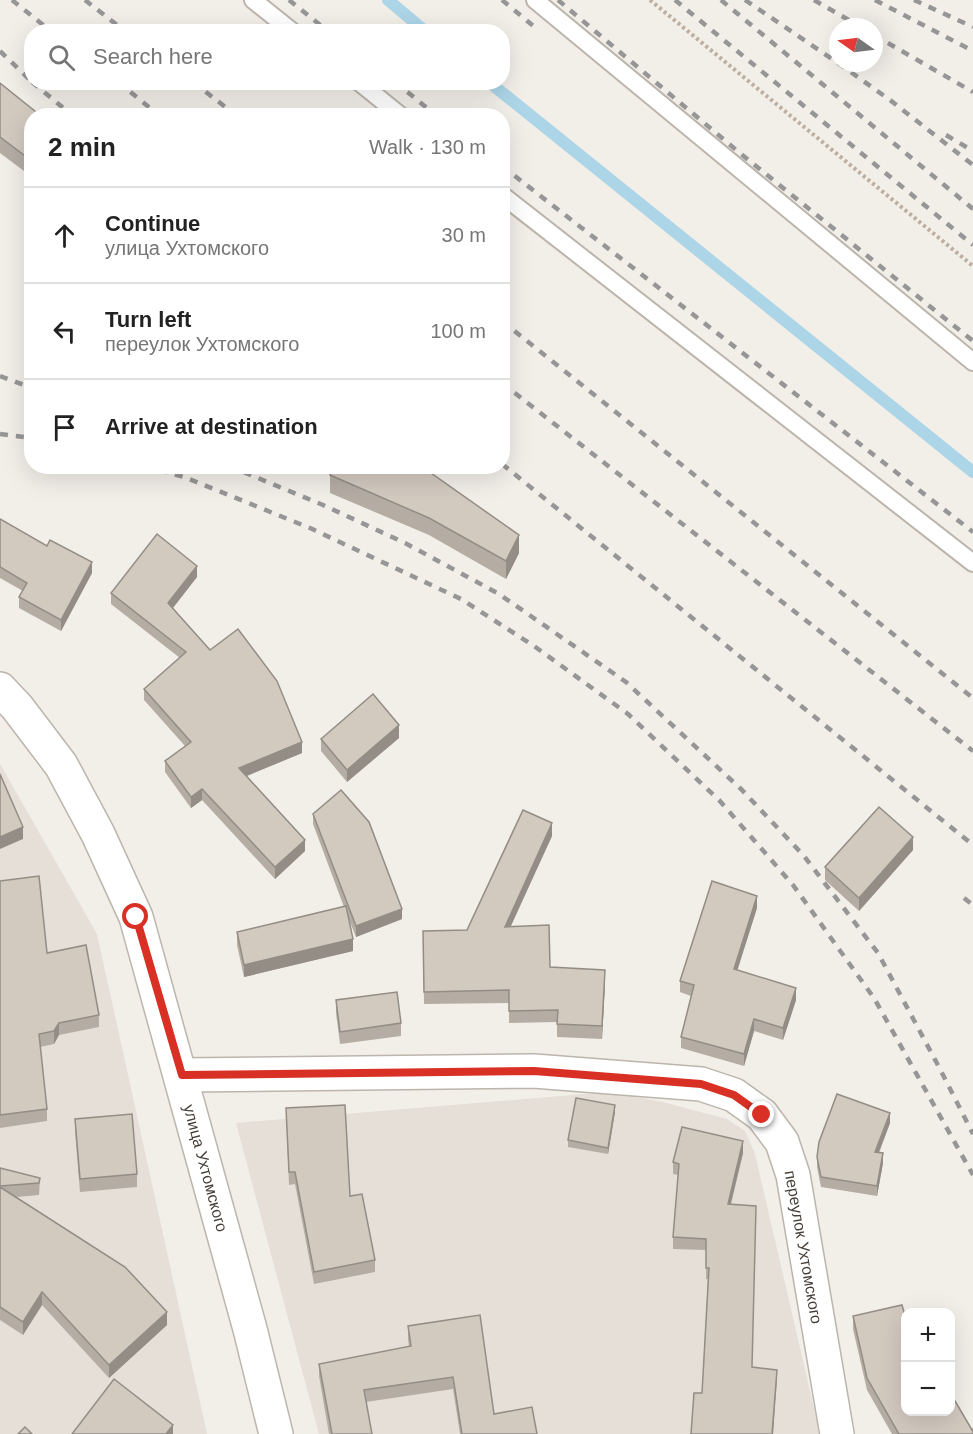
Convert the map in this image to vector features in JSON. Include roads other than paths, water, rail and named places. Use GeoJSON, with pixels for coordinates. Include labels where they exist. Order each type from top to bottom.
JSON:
{"type":"FeatureCollection","features":[{"type":"Feature","properties":{"kind":"street","name":"улица Ухтомского"},"geometry":{"type":"LineString","coordinates":[[0,689],[17,707],[61,765],[98,834],[136,917],[182,1075],[250,1329],[273,1432]]}},
{"type":"Feature","properties":{"kind":"street","name":"переулок Ухтомского"},"geometry":{"type":"LineString","coordinates":[[182,1075],[534,1071],[701,1084],[734,1095],[762,1115],[782,1142],[793,1175],[837,1434]]}},
{"type":"Feature","properties":{"kind":"lane"},"geometry":{"type":"LineString","coordinates":[[253,0],[283,24]]}},
{"type":"Feature","properties":{"kind":"lane"},"geometry":{"type":"LineString","coordinates":[[535,0],[973,362]]}},
{"type":"Feature","properties":{"kind":"lane"},"geometry":{"type":"LineString","coordinates":[[368,90],[391,108]]}},
{"type":"Feature","properties":{"kind":"lane"},"geometry":{"type":"LineString","coordinates":[[510,201],[973,563]]}},
{"type":"Feature","properties":{"kind":"waterway"},"geometry":{"type":"LineString","coordinates":[[388,0],[416,24]]}},
{"type":"Feature","properties":{"kind":"waterway"},"geometry":{"type":"LineString","coordinates":[[499,90],[973,472]]}},
{"type":"Feature","properties":{"kind":"railway"},"geometry":{"type":"LineString","coordinates":[[12,0],[42,24]]}},
{"type":"Feature","properties":{"kind":"railway"},"geometry":{"type":"LineString","coordinates":[[85,0],[116,24]]}},
{"type":"Feature","properties":{"kind":"railway"},"geometry":{"type":"LineString","coordinates":[[289,0],[319,24]]}},
{"type":"Feature","properties":{"kind":"railway"},"geometry":{"type":"LineString","coordinates":[[502,0],[537,29]]}},
{"type":"Feature","properties":{"kind":"railway"},"geometry":{"type":"LineString","coordinates":[[558,0],[741,154],[973,341]]}},
{"type":"Feature","properties":{"kind":"railway"},"geometry":{"type":"LineString","coordinates":[[675,0],[973,245]]}},
{"type":"Feature","properties":{"kind":"railway"},"geometry":{"type":"LineString","coordinates":[[721,0],[973,209]]}},
{"type":"Feature","properties":{"kind":"railway"},"geometry":{"type":"LineString","coordinates":[[745,0],[829,57]]}},
{"type":"Feature","properties":{"kind":"railway"},"geometry":{"type":"LineString","coordinates":[[814,0],[845,18]]}},
{"type":"Feature","properties":{"kind":"railway"},"geometry":{"type":"LineString","coordinates":[[875,0],[973,51]]}},
{"type":"Feature","properties":{"kind":"railway"},"geometry":{"type":"LineString","coordinates":[[914,0],[973,27]]}},
{"type":"Feature","properties":{"kind":"railway"},"geometry":{"type":"LineString","coordinates":[[883,40],[973,92]]}},
{"type":"Feature","properties":{"kind":"railway"},"geometry":{"type":"LineString","coordinates":[[0,51],[24,74]]}},
{"type":"Feature","properties":{"kind":"railway"},"geometry":{"type":"LineString","coordinates":[[851,72],[973,165]]}},
{"type":"Feature","properties":{"kind":"railway"},"geometry":{"type":"LineString","coordinates":[[42,90],[63,108]]}},
{"type":"Feature","properties":{"kind":"railway"},"geometry":{"type":"LineString","coordinates":[[128,90],[150,108]]}},
{"type":"Feature","properties":{"kind":"railway"},"geometry":{"type":"LineString","coordinates":[[203,90],[227,108]]}},
{"type":"Feature","properties":{"kind":"railway"},"geometry":{"type":"LineString","coordinates":[[405,90],[427,108]]}},
{"type":"Feature","properties":{"kind":"railway"},"geometry":{"type":"LineString","coordinates":[[946,135],[973,151]]}},
{"type":"Feature","properties":{"kind":"railway"},"geometry":{"type":"LineString","coordinates":[[510,172],[973,532]]}},
{"type":"Feature","properties":{"kind":"railway"},"geometry":{"type":"LineString","coordinates":[[510,327],[973,698]]}},
{"type":"Feature","properties":{"kind":"railway"},"geometry":{"type":"LineString","coordinates":[[0,376],[24,385]]}},
{"type":"Feature","properties":{"kind":"railway"},"geometry":{"type":"LineString","coordinates":[[510,389],[973,751]]}},
{"type":"Feature","properties":{"kind":"railway"},"geometry":{"type":"LineString","coordinates":[[0,434],[24,437]]}},
{"type":"Feature","properties":{"kind":"railway"},"geometry":{"type":"LineString","coordinates":[[510,470],[973,845]]}},
{"type":"Feature","properties":{"kind":"railway"},"geometry":{"type":"LineString","coordinates":[[173,474],[310,528],[461,599],[534,646],[628,714],[719,800],[793,885],[874,998],[973,1175]]}},
{"type":"Feature","properties":{"kind":"railway"},"geometry":{"type":"LineString","coordinates":[[248,474],[405,543],[499,594],[626,682],[742,790],[804,856],[878,953],[973,1134]]}},
{"type":"Feature","properties":{"kind":"railway"},"geometry":{"type":"LineString","coordinates":[[964,898],[973,905]]}}]}
